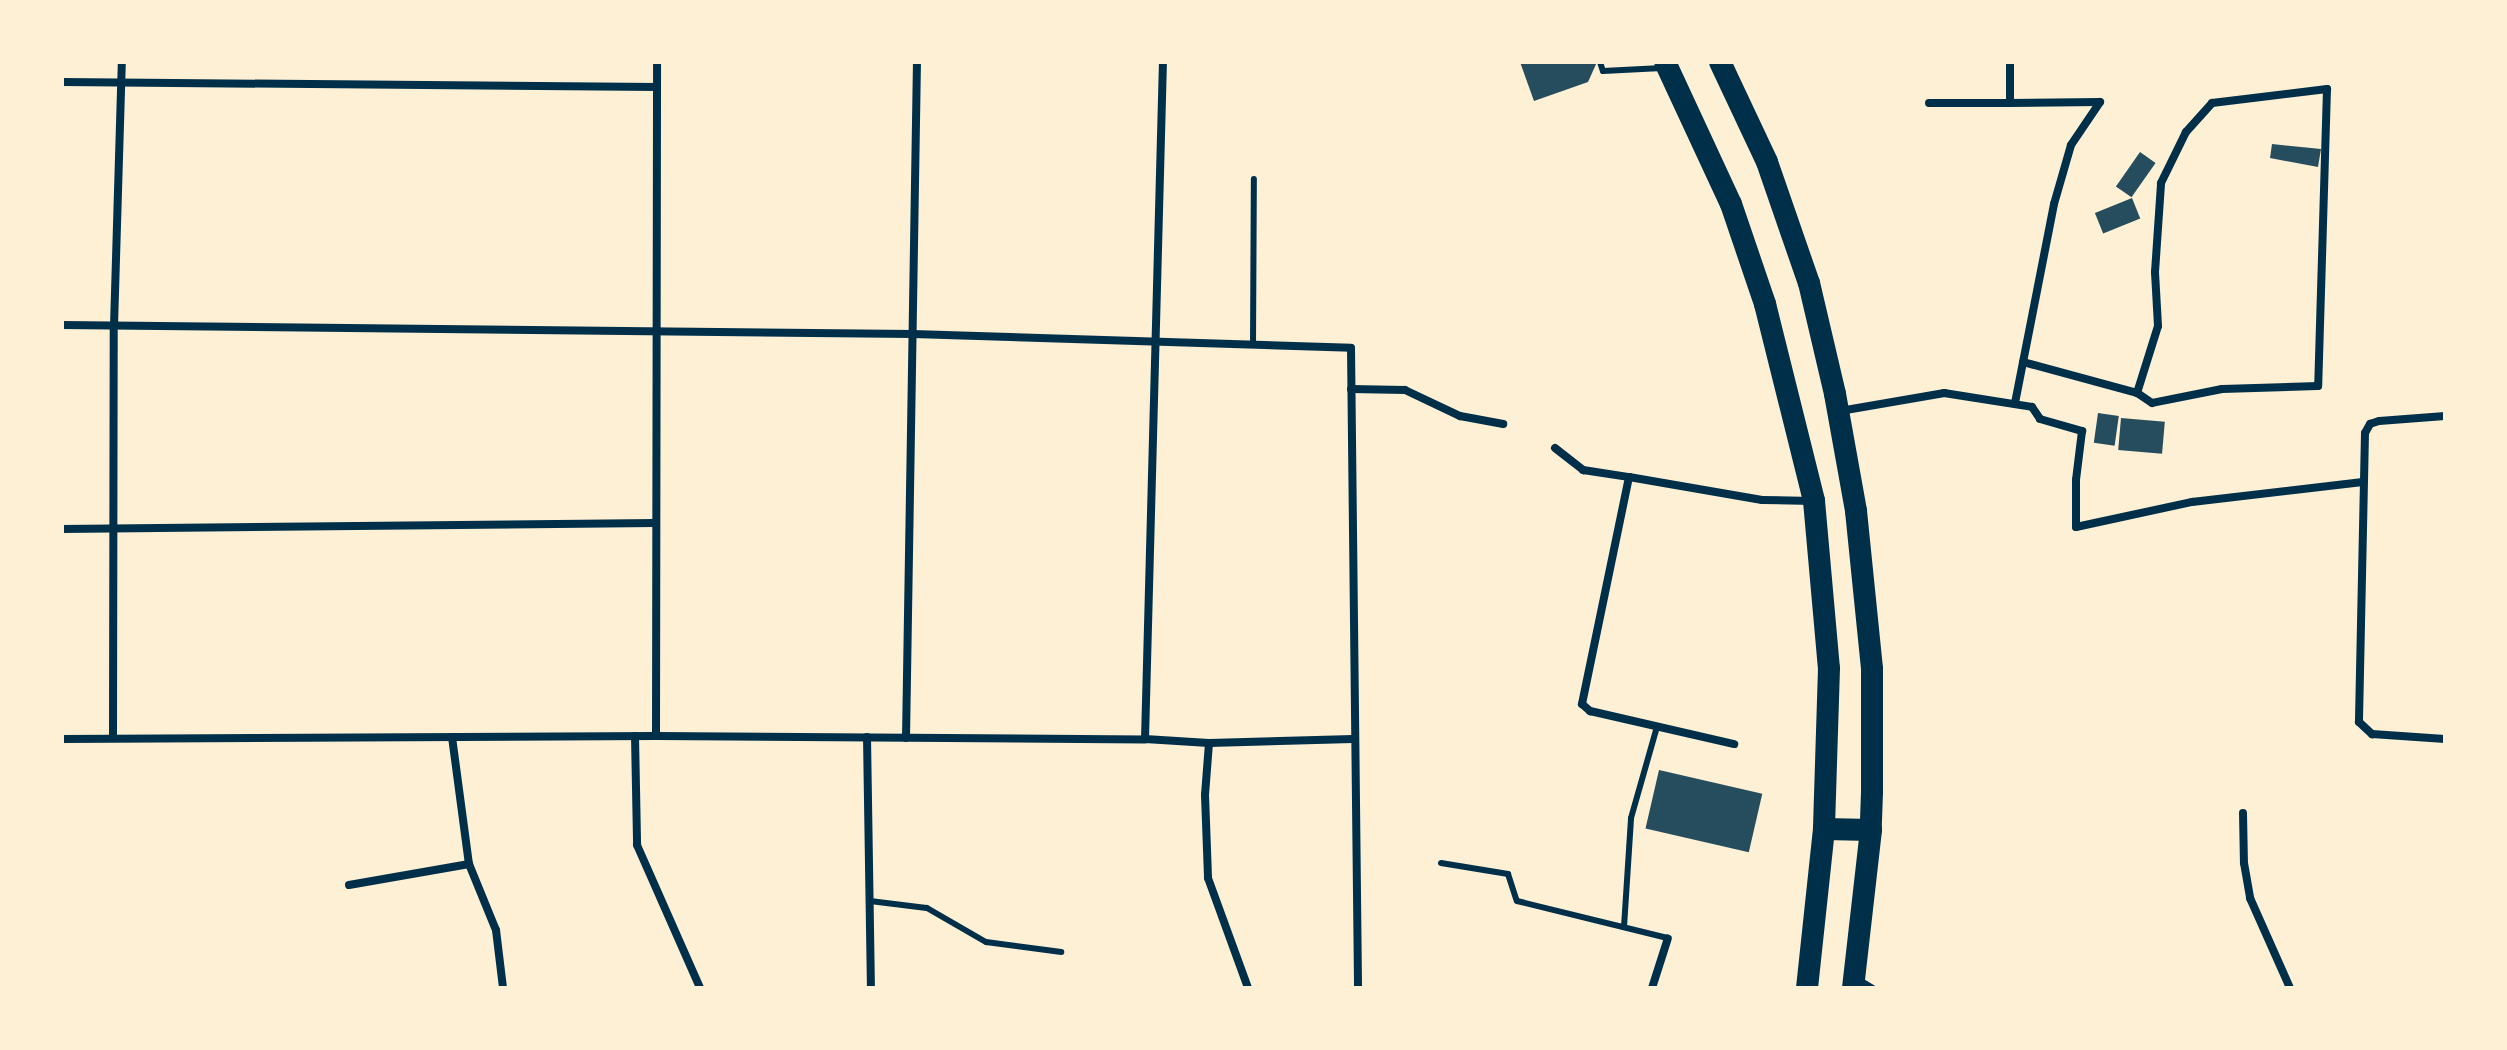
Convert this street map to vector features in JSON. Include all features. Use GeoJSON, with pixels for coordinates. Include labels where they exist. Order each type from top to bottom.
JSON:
{"type":"FeatureCollection","features":[{"type":"Feature","properties":{"kind":"highway"},"geometry":{"type":"LineString","coordinates":[[1720,62],[1767,162],[1809,283],[1839,412],[1867,596],[1872,669],[1871,830],[1860,984]]}},
{"type":"Feature","properties":{"kind":"highway"},"geometry":{"type":"LineString","coordinates":[[1667,65],[1731,204],[1765,304],[1814,501],[1829,668],[1824,829],[1807,988]]}},
{"type":"Feature","properties":{"kind":"highway"},"geometry":{"type":"LineString","coordinates":[[1824,829],[1871,830]]}},
{"type":"Feature","properties":{"kind":"street"},"geometry":{"type":"LineString","coordinates":[[113,738],[114,326],[122,62]]}},
{"type":"Feature","properties":{"kind":"street"},"geometry":{"type":"LineString","coordinates":[[656,736],[657,62]]}},
{"type":"Feature","properties":{"kind":"street"},"geometry":{"type":"LineString","coordinates":[[906,738],[917,62]]}},
{"type":"Feature","properties":{"kind":"street"},"geometry":{"type":"LineString","coordinates":[[1145,739],[1158,341],[1163,62]]}},
{"type":"Feature","properties":{"kind":"street"},"geometry":{"type":"LineString","coordinates":[[2010,62],[2010,103]]}},
{"type":"Feature","properties":{"kind":"street"},"geometry":{"type":"LineString","coordinates":[[62,82],[657,87]]}},
{"type":"Feature","properties":{"kind":"street"},"geometry":{"type":"LineString","coordinates":[[2023,362],[2137,393],[2152,403],[2222,389],[2318,386],[2327,89],[2212,103],[2186,132],[2161,183],[2155,272],[2158,326],[2137,393]]}},
{"type":"Feature","properties":{"kind":"street"},"geometry":{"type":"LineString","coordinates":[[1929,103],[2100,102],[2071,145],[2054,204],[2015,403]]}},
{"type":"Feature","properties":{"kind":"street"},"geometry":{"type":"LineString","coordinates":[[62,325],[913,334],[1351,348],[1358,988]]}},
{"type":"Feature","properties":{"kind":"street"},"geometry":{"type":"LineString","coordinates":[[1351,389],[1405,390],[1460,416],[1503,424]]}},
{"type":"Feature","properties":{"kind":"street"},"geometry":{"type":"LineString","coordinates":[[1839,412],[1944,393],[2032,407],[2040,419],[2082,431],[2076,480],[2076,527],[2192,502],[2363,482]]}},
{"type":"Feature","properties":{"kind":"street"},"geometry":{"type":"LineString","coordinates":[[2445,416],[2370,424],[2365,433],[2359,722],[2372,734],[2445,739]]}},
{"type":"Feature","properties":{"kind":"street"},"geometry":{"type":"LineString","coordinates":[[1555,448],[1583,470],[1762,500],[1814,501]]}},
{"type":"Feature","properties":{"kind":"street"},"geometry":{"type":"LineString","coordinates":[[1629,477],[1581,700],[1590,711],[1734,744]]}},
{"type":"Feature","properties":{"kind":"street"},"geometry":{"type":"LineString","coordinates":[[62,529],[655,523]]}},
{"type":"Feature","properties":{"kind":"street"},"geometry":{"type":"LineString","coordinates":[[635,736],[637,845],[700,988]]}},
{"type":"Feature","properties":{"kind":"street"},"geometry":{"type":"LineString","coordinates":[[62,739],[656,736],[1145,739],[1209,743],[1353,739]]}},
{"type":"Feature","properties":{"kind":"street"},"geometry":{"type":"LineString","coordinates":[[452,737],[469,864],[496,930],[503,988]]}},
{"type":"Feature","properties":{"kind":"street"},"geometry":{"type":"LineString","coordinates":[[867,737],[871,988]]}},
{"type":"Feature","properties":{"kind":"street"},"geometry":{"type":"LineString","coordinates":[[1209,743],[1205,795],[1208,878],[1248,988]]}},
{"type":"Feature","properties":{"kind":"street"},"geometry":{"type":"LineString","coordinates":[[2243,813],[2244,863],[2250,898],[2290,988]]}},
{"type":"Feature","properties":{"kind":"street"},"geometry":{"type":"LineString","coordinates":[[349,885],[469,864]]}},
{"type":"Feature","properties":{"kind":"street"},"geometry":{"type":"LineString","coordinates":[[1652,988],[1668,938]]}},
{"type":"Feature","properties":{"kind":"lane"},"geometry":{"type":"LineString","coordinates":[[1600,62],[1603,71],[1667,65]]}},
{"type":"Feature","properties":{"kind":"lane"},"geometry":{"type":"LineString","coordinates":[[1253,344],[1254,179]]}},
{"type":"Feature","properties":{"kind":"lane"},"geometry":{"type":"LineString","coordinates":[[1624,927],[1631,818],[1657,727]]}},
{"type":"Feature","properties":{"kind":"lane"},"geometry":{"type":"LineString","coordinates":[[1441,863],[1508,874],[1517,901],[1668,938]]}},
{"type":"Feature","properties":{"kind":"lane"},"geometry":{"type":"LineString","coordinates":[[870,901],[927,908],[986,942],[1061,952]]}},
{"type":"Feature","properties":{"kind":"building"},"geometry":{"type":"Polygon","coordinates":[[[1520,62],[1597,62],[1588,82],[1534,101],[1520,62]]]}},
{"type":"Feature","properties":{"kind":"building"},"geometry":{"type":"Polygon","coordinates":[[[2272,144],[2321,149],[2318,167],[2270,158],[2272,144]]]}},
{"type":"Feature","properties":{"kind":"building"},"geometry":{"type":"Polygon","coordinates":[[[2140,152],[2156,163],[2131,197],[2116,186],[2140,152]]]}},
{"type":"Feature","properties":{"kind":"building"},"geometry":{"type":"Polygon","coordinates":[[[2132,198],[2140,218],[2103,233],[2095,213],[2132,198]]]}},
{"type":"Feature","properties":{"kind":"building"},"geometry":{"type":"Polygon","coordinates":[[[2098,413],[2119,416],[2115,446],[2094,443],[2098,413]]]}},
{"type":"Feature","properties":{"kind":"building"},"geometry":{"type":"Polygon","coordinates":[[[2121,418],[2165,422],[2162,454],[2118,450],[2121,418]]]}},
{"type":"Feature","properties":{"kind":"building"},"geometry":{"type":"Polygon","coordinates":[[[1659,770],[1762,794],[1749,852],[1646,828],[1659,770]]]}}]}
